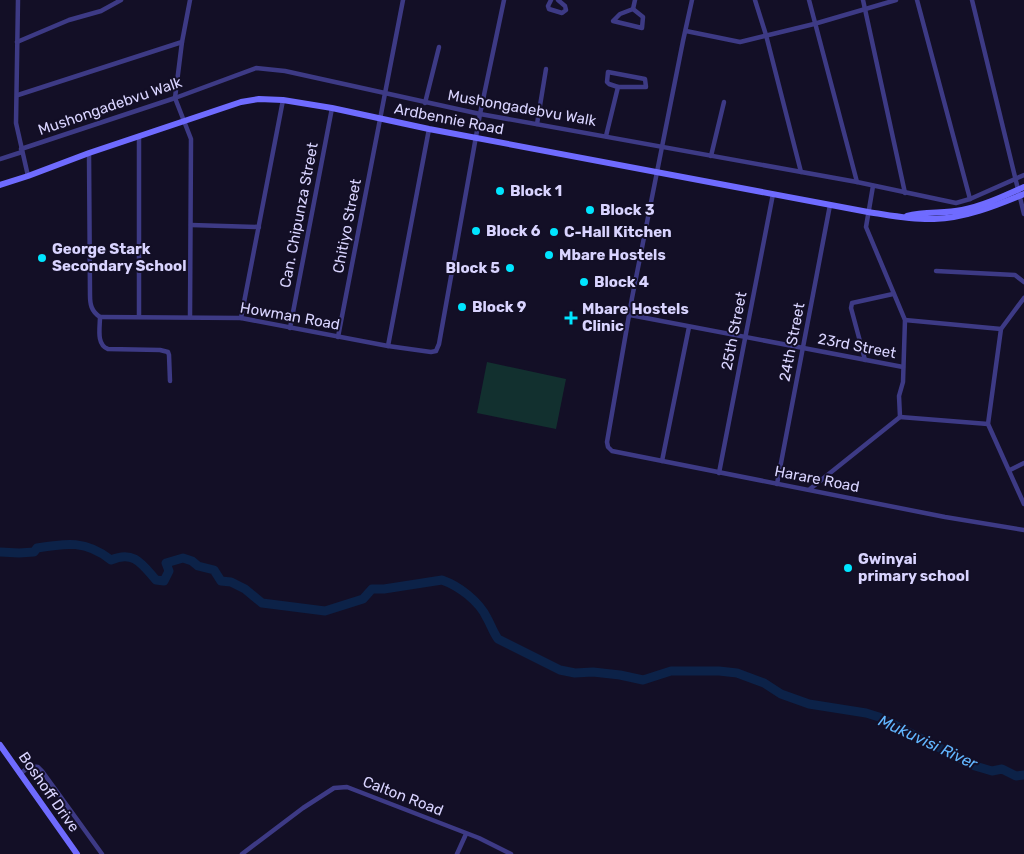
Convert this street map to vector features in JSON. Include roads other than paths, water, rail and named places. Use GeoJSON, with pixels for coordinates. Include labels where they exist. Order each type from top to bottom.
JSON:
{"type":"FeatureCollection","features":[{"type":"Feature","properties":{"kind":"main road","name":"Ardbennie Road"},"geometry":{"type":"LineString","coordinates":[[0,185],[241,102],[259,99],[283,100],[332,108],[429,129],[830,205],[917,219],[952,218],[983,210],[1021,192]]}},
{"type":"Feature","properties":{"kind":"main road","name":"Boshoff Drive"},"geometry":{"type":"LineString","coordinates":[[0,745],[77,854]]}},
{"type":"Feature","properties":{"kind":"street"},"geometry":{"type":"LineString","coordinates":[[18,0],[18,95],[16,123],[28,176]]}},
{"type":"Feature","properties":{"kind":"street"},"geometry":{"type":"LineString","coordinates":[[17,42],[69,20],[101,11],[122,0]]}},
{"type":"Feature","properties":{"kind":"street"},"geometry":{"type":"LineString","coordinates":[[190,0],[182,42],[175,98],[191,139],[190,317]]}},
{"type":"Feature","properties":{"kind":"street","name":"Chitiyo Street"},"geometry":{"type":"LineString","coordinates":[[338,337],[403,0]]}},
{"type":"Feature","properties":{"kind":"street"},"geometry":{"type":"LineString","coordinates":[[476,137],[504,0]]}},
{"type":"Feature","properties":{"kind":"street"},"geometry":{"type":"LineString","coordinates":[[551,0],[548,6],[549,9],[562,14],[566,7],[559,0]]}},
{"type":"Feature","properties":{"kind":"street"},"geometry":{"type":"LineString","coordinates":[[633,10],[635,0]]}},
{"type":"Feature","properties":{"kind":"street"},"geometry":{"type":"LineString","coordinates":[[630,315],[692,0]]}},
{"type":"Feature","properties":{"kind":"street"},"geometry":{"type":"LineString","coordinates":[[754,0],[766,35],[801,172]]}},
{"type":"Feature","properties":{"kind":"street"},"geometry":{"type":"LineString","coordinates":[[809,0],[857,182]]}},
{"type":"Feature","properties":{"kind":"street"},"geometry":{"type":"LineString","coordinates":[[863,0],[905,193]]}},
{"type":"Feature","properties":{"kind":"street"},"geometry":{"type":"LineString","coordinates":[[686,31],[737,42],[814,24],[896,0]]}},
{"type":"Feature","properties":{"kind":"street"},"geometry":{"type":"LineString","coordinates":[[917,0],[970,199]]}},
{"type":"Feature","properties":{"kind":"street"},"geometry":{"type":"LineString","coordinates":[[972,0],[1021,192],[1024,214]]}},
{"type":"Feature","properties":{"kind":"street"},"geometry":{"type":"LineString","coordinates":[[633,10],[643,17],[642,28],[614,21],[620,14],[633,10]]}},
{"type":"Feature","properties":{"kind":"street"},"geometry":{"type":"LineString","coordinates":[[18,95],[182,42]]}},
{"type":"Feature","properties":{"kind":"street"},"geometry":{"type":"LineString","coordinates":[[425,103],[439,47]]}},
{"type":"Feature","properties":{"kind":"street","name":"Mushongadebvu Walk"},"geometry":{"type":"LineString","coordinates":[[0,159],[21,150],[259,68],[285,71],[480,114],[857,182],[956,203],[970,199],[1024,175]]}},
{"type":"Feature","properties":{"kind":"street"},"geometry":{"type":"LineString","coordinates":[[537,124],[546,69]]}},
{"type":"Feature","properties":{"kind":"street"},"geometry":{"type":"LineString","coordinates":[[608,72],[646,80],[645,88],[618,87],[608,83],[608,72]]}},
{"type":"Feature","properties":{"kind":"street"},"geometry":{"type":"LineString","coordinates":[[606,136],[618,87]]}},
{"type":"Feature","properties":{"kind":"street"},"geometry":{"type":"LineString","coordinates":[[241,318],[283,100]]}},
{"type":"Feature","properties":{"kind":"street"},"geometry":{"type":"LineString","coordinates":[[711,156],[724,102]]}},
{"type":"Feature","properties":{"kind":"street","name":"Can. Chipunza Street"},"geometry":{"type":"LineString","coordinates":[[290,328],[332,108]]}},
{"type":"Feature","properties":{"kind":"street"},"geometry":{"type":"LineString","coordinates":[[388,346],[429,129]]}},
{"type":"Feature","properties":{"kind":"street"},"geometry":{"type":"LineString","coordinates":[[139,136],[139,316]]}},
{"type":"Feature","properties":{"kind":"street","name":"Howman Road"},"geometry":{"type":"LineString","coordinates":[[100,317],[241,318],[388,346],[433,352],[438,349],[439,344],[476,137]]}},
{"type":"Feature","properties":{"kind":"street"},"geometry":{"type":"LineString","coordinates":[[89,153],[90,305],[100,317],[101,345],[108,349],[160,350],[168,352],[170,381]]}},
{"type":"Feature","properties":{"kind":"street"},"geometry":{"type":"LineString","coordinates":[[873,186],[866,227],[905,320],[903,382],[899,396],[900,417]]}},
{"type":"Feature","properties":{"kind":"street","name":"25th Street"},"geometry":{"type":"LineString","coordinates":[[719,473],[772,194]]}},
{"type":"Feature","properties":{"kind":"street","name":"24th Street"},"geometry":{"type":"LineString","coordinates":[[777,484],[830,205]]}},
{"type":"Feature","properties":{"kind":"street"},"geometry":{"type":"LineString","coordinates":[[191,225],[259,227]]}},
{"type":"Feature","properties":{"kind":"street"},"geometry":{"type":"LineString","coordinates":[[936,271],[1015,276],[1024,282]]}},
{"type":"Feature","properties":{"kind":"street"},"geometry":{"type":"LineString","coordinates":[[865,360],[851,308],[852,303],[893,294]]}},
{"type":"Feature","properties":{"kind":"street"},"geometry":{"type":"LineString","coordinates":[[1024,298],[1001,330],[988,424],[1024,504]]}},
{"type":"Feature","properties":{"kind":"street","name":"23rd Street"},"geometry":{"type":"LineString","coordinates":[[630,315],[903,368]]}},
{"type":"Feature","properties":{"kind":"street","name":"Harare Road"},"geometry":{"type":"LineString","coordinates":[[630,315],[607,442],[608,447],[612,451],[1024,530]]}},
{"type":"Feature","properties":{"kind":"street"},"geometry":{"type":"LineString","coordinates":[[905,320],[1001,330]]}},
{"type":"Feature","properties":{"kind":"street"},"geometry":{"type":"LineString","coordinates":[[662,461],[688,327]]}},
{"type":"Feature","properties":{"kind":"street"},"geometry":{"type":"LineString","coordinates":[[810,490],[900,417],[988,424]]}},
{"type":"Feature","properties":{"kind":"street"},"geometry":{"type":"LineString","coordinates":[[1010,470],[1024,463]]}},
{"type":"Feature","properties":{"kind":"street"},"geometry":{"type":"LineString","coordinates":[[20,774],[30,766],[38,767],[42,770],[102,854]]}},
{"type":"Feature","properties":{"kind":"street","name":"Calton Road"},"geometry":{"type":"LineString","coordinates":[[242,854],[303,808],[334,788],[340,787],[347,787],[479,838],[511,854]]}},
{"type":"Feature","properties":{"kind":"street"},"geometry":{"type":"LineString","coordinates":[[458,854],[466,834]]}},
{"type":"Feature","properties":{"kind":"waterway","name":"Mukuvisi River"},"geometry":{"type":"LineString","coordinates":[[0,552],[34,552],[37,548],[67,544],[84,546],[111,560],[119,557],[137,560],[156,580],[164,581],[169,571],[166,563],[183,558],[192,561],[198,566],[214,570],[221,581],[231,582],[245,589],[262,603],[325,611],[363,599],[372,589],[384,589],[442,580],[462,590],[474,600],[498,639],[560,670],[575,673],[593,672],[620,675],[643,680],[671,671],[737,673],[764,683],[781,694],[809,704],[866,713],[879,717],[975,766],[992,771],[1002,769],[1016,776],[1024,775]]}},
{"type":"Feature","properties":{"kind":"place","name":"Block 1"},"geometry":{"type":"Point","coordinates":[500,191]}},
{"type":"Feature","properties":{"kind":"place","name":"Block 3"},"geometry":{"type":"Point","coordinates":[590,210]}},
{"type":"Feature","properties":{"kind":"place","name":"Block 6"},"geometry":{"type":"Point","coordinates":[476,231]}},
{"type":"Feature","properties":{"kind":"place","name":"C-Hall Kitchen"},"geometry":{"type":"Point","coordinates":[554,232]}},
{"type":"Feature","properties":{"kind":"place","name":"Mbare Hostels"},"geometry":{"type":"Point","coordinates":[549,255]}},
{"type":"Feature","properties":{"kind":"place","name":"George Stark Secondary School"},"geometry":{"type":"Point","coordinates":[42,258]}},
{"type":"Feature","properties":{"kind":"place","name":"Block 5"},"geometry":{"type":"Point","coordinates":[510,268]}},
{"type":"Feature","properties":{"kind":"place","name":"Block 4"},"geometry":{"type":"Point","coordinates":[584,282]}},
{"type":"Feature","properties":{"kind":"place","name":"Block 9"},"geometry":{"type":"Point","coordinates":[462,307]}},
{"type":"Feature","properties":{"kind":"place","name":"Mbare Hostels Clinic"},"geometry":{"type":"Point","coordinates":[571,318]}},
{"type":"Feature","properties":{"kind":"place","name":"Gwinyai primary school"},"geometry":{"type":"Point","coordinates":[848,568]}}]}
